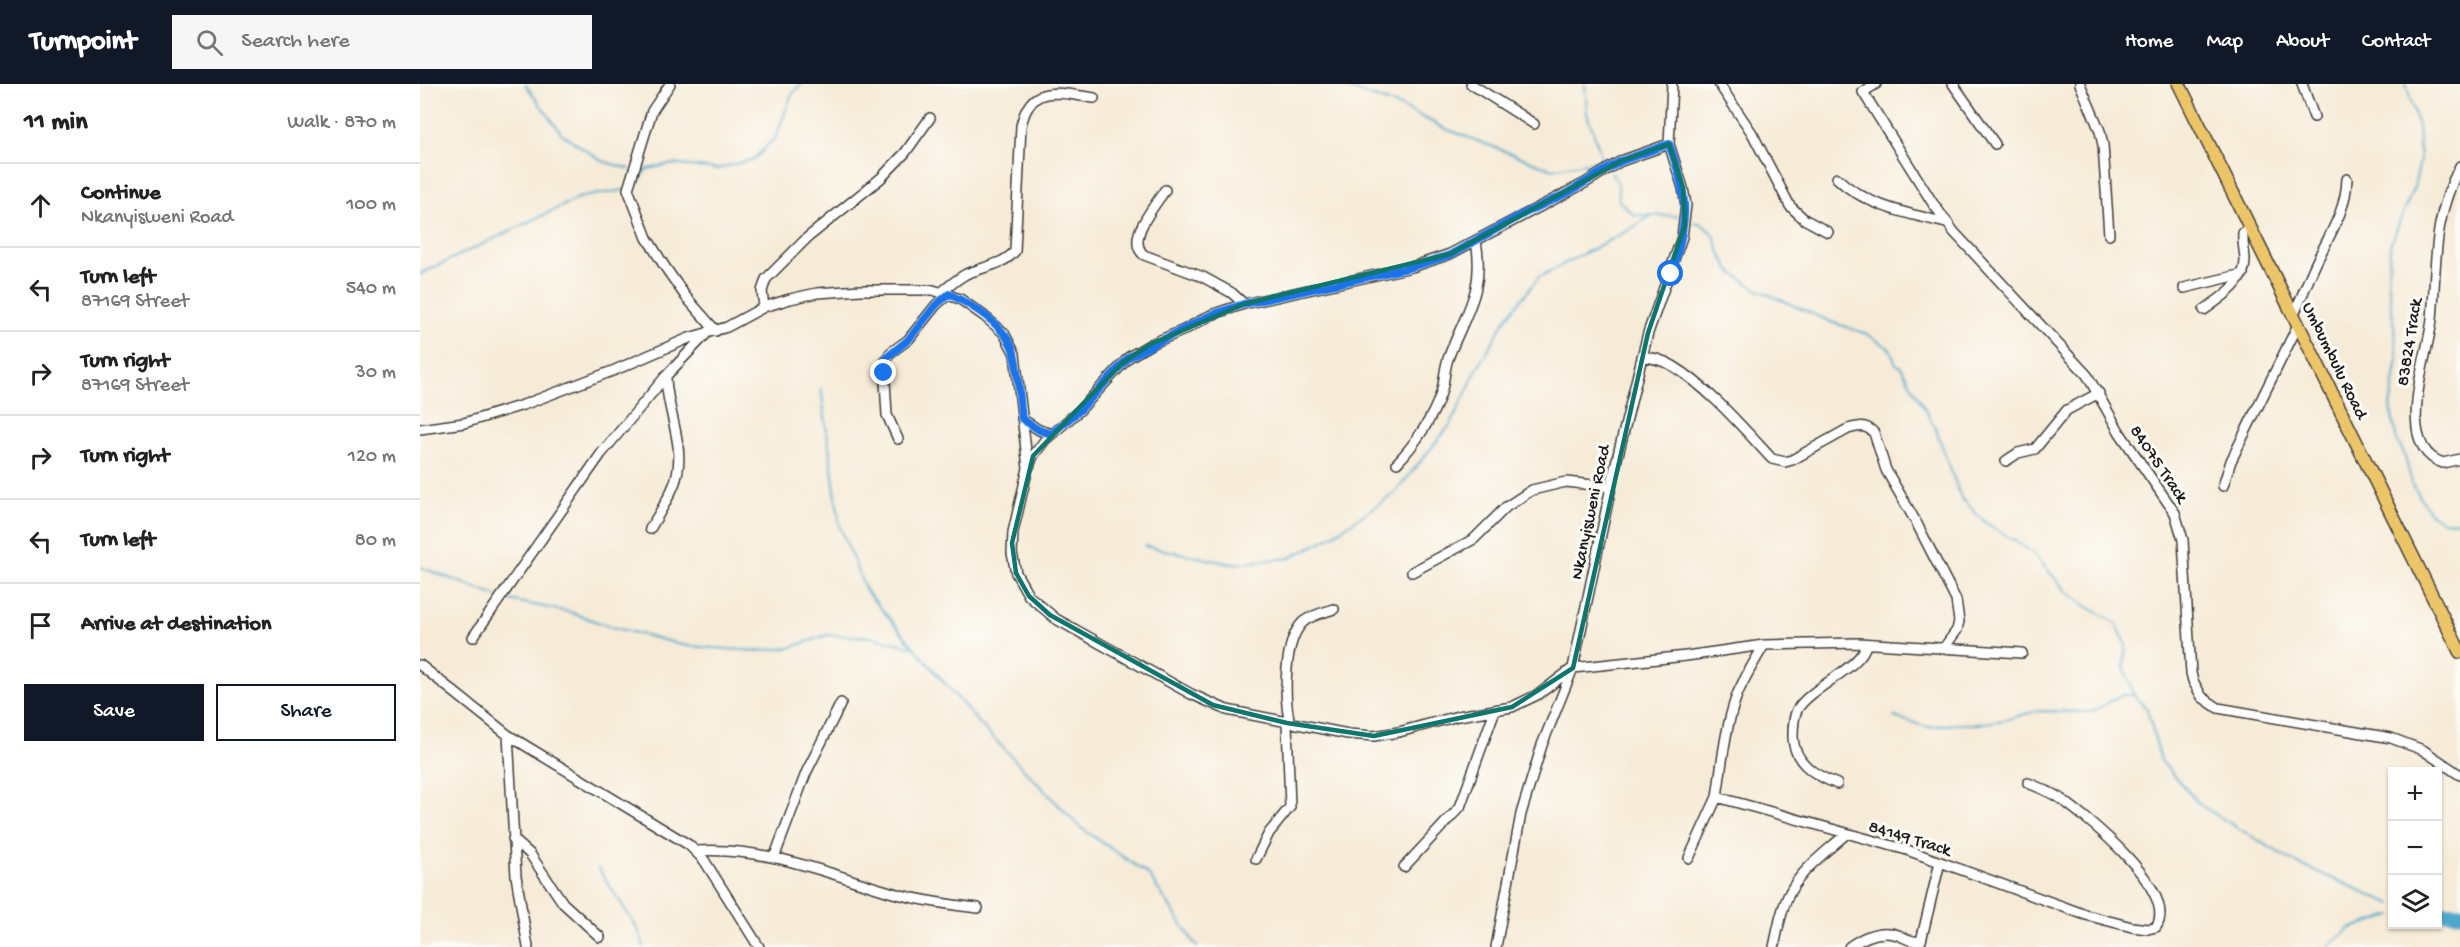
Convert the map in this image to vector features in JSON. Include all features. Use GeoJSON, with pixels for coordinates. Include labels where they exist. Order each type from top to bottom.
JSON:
{"type":"FeatureCollection","features":[{"type":"Feature","properties":{"kind":"main road","name":"Umbumbulu Road"},"geometry":{"type":"LineString","coordinates":[[2179,84],[2460,652]]}},
{"type":"Feature","properties":{"kind":"street"},"geometry":{"type":"LineString","coordinates":[[670,84],[652,111],[628,189],[647,238],[665,267],[712,331]]}},
{"type":"Feature","properties":{"kind":"street"},"geometry":{"type":"LineString","coordinates":[[1472,84],[1534,124]]}},
{"type":"Feature","properties":{"kind":"street","name":"Nkanyisweni Road"},"geometry":{"type":"LineString","coordinates":[[1496,947],[1521,814],[1536,761],[1573,668],[1611,487],[1642,356],[1659,297],[1678,252],[1685,225],[1683,188],[1669,144],[1672,84]]}},
{"type":"Feature","properties":{"kind":"street"},"geometry":{"type":"LineString","coordinates":[[1719,84],[1752,133],[1790,206],[1804,219],[1828,232]]}},
{"type":"Feature","properties":{"kind":"street","name":"84075 Track"},"geometry":{"type":"LineString","coordinates":[[1876,84],[1863,92],[1932,202],[1970,252],[2080,367],[2099,393],[2120,433],[2169,504],[2180,524],[2183,540],[2191,673],[2202,697],[2214,706],[2223,709],[2276,716],[2398,740],[2423,750],[2460,775]]}},
{"type":"Feature","properties":{"kind":"street"},"geometry":{"type":"LineString","coordinates":[[1953,84],[1995,144]]}},
{"type":"Feature","properties":{"kind":"street"},"geometry":{"type":"LineString","coordinates":[[2080,84],[2097,122],[2103,145],[2109,235]]}},
{"type":"Feature","properties":{"kind":"street"},"geometry":{"type":"LineString","coordinates":[[2302,84],[2314,117]]}},
{"type":"Feature","properties":{"kind":"street"},"geometry":{"type":"LineString","coordinates":[[898,439],[887,415],[884,364],[890,353],[908,340],[945,293],[965,275],[1000,262],[1015,251],[1021,126],[1024,109],[1029,99],[1036,93],[1047,91],[1094,98]]}},
{"type":"Feature","properties":{"kind":"street"},"geometry":{"type":"LineString","coordinates":[[764,307],[762,291],[766,279],[807,238],[881,178],[904,153],[930,118]]}},
{"type":"Feature","properties":{"kind":"street"},"geometry":{"type":"LineString","coordinates":[[1669,144],[1621,161],[1450,255],[1412,267],[1244,304],[1211,315],[1136,352],[1122,363],[1080,410],[1051,434],[1033,456],[1013,532],[1012,553],[1019,579],[1037,605],[1050,615],[1147,671],[1213,705],[1238,713],[1288,723],[1348,734],[1374,736],[1527,701],[1554,684],[1573,668],[1764,645],[1866,644],[2022,653]]}},
{"type":"Feature","properties":{"kind":"street","name":"83824 Track"},"geometry":{"type":"LineString","coordinates":[[2460,166],[2445,204],[2439,228],[2434,271],[2432,324],[2415,411],[2420,438],[2429,455],[2443,463],[2460,459]]}},
{"type":"Feature","properties":{"kind":"street"},"geometry":{"type":"LineString","coordinates":[[1837,178],[1872,201],[1947,223]]}},
{"type":"Feature","properties":{"kind":"street"},"geometry":{"type":"LineString","coordinates":[[2223,486],[2231,461],[2296,320],[2317,261],[2338,221],[2346,198],[2347,179]]}},
{"type":"Feature","properties":{"kind":"street"},"geometry":{"type":"LineString","coordinates":[[1164,190],[1138,235],[1139,250],[1144,255],[1220,285],[1244,304]]}},
{"type":"Feature","properties":{"kind":"street"},"geometry":{"type":"LineString","coordinates":[[2204,310],[2231,289],[2243,274],[2245,263],[2243,233],[2250,227]]}},
{"type":"Feature","properties":{"kind":"street"},"geometry":{"type":"LineString","coordinates":[[1396,463],[1412,446],[1441,393],[1448,358],[1477,290],[1480,270],[1476,241]]}},
{"type":"Feature","properties":{"kind":"street"},"geometry":{"type":"LineString","coordinates":[[2184,288],[2243,274]]}},
{"type":"Feature","properties":{"kind":"street"},"geometry":{"type":"LineString","coordinates":[[420,429],[464,423],[523,405],[615,370],[683,340],[712,331],[764,307],[805,295],[827,292],[898,289],[945,293],[984,316],[1008,339],[1014,354],[1028,468]]}},
{"type":"Feature","properties":{"kind":"street"},"geometry":{"type":"LineString","coordinates":[[473,637],[601,454],[666,376],[712,331]]}},
{"type":"Feature","properties":{"kind":"street"},"geometry":{"type":"LineString","coordinates":[[1642,356],[1664,361],[1687,376],[1734,418],[1772,459],[1778,462],[1792,460],[1848,429],[1858,426],[1870,429],[1874,433],[1886,470],[1952,589],[1959,621],[1957,630],[1943,649]]}},
{"type":"Feature","properties":{"kind":"street"},"geometry":{"type":"LineString","coordinates":[[650,529],[673,488],[679,462],[677,439],[666,391],[666,376]]}},
{"type":"Feature","properties":{"kind":"street"},"geometry":{"type":"LineString","coordinates":[[2006,461],[2018,453],[2035,449],[2067,410],[2099,393]]}},
{"type":"Feature","properties":{"kind":"street"},"geometry":{"type":"LineString","coordinates":[[1022,419],[1039,430],[1051,434]]}},
{"type":"Feature","properties":{"kind":"street"},"geometry":{"type":"LineString","coordinates":[[1412,572],[1474,539],[1506,507],[1532,490],[1566,482],[1611,487]]}},
{"type":"Feature","properties":{"kind":"street"},"geometry":{"type":"LineString","coordinates":[[1256,859],[1269,833],[1290,807],[1286,690],[1288,665],[1296,632],[1308,619],[1334,609]]}},
{"type":"Feature","properties":{"kind":"street"},"geometry":{"type":"LineString","coordinates":[[1837,784],[1812,772],[1796,753],[1794,720],[1797,710],[1860,657],[1866,644]]}},
{"type":"Feature","properties":{"kind":"street"},"geometry":{"type":"LineString","coordinates":[[1689,858],[1717,797],[1725,742],[1734,705],[1742,684],[1764,645]]}},
{"type":"Feature","properties":{"kind":"street"},"geometry":{"type":"LineString","coordinates":[[420,665],[508,735],[614,801],[673,834],[696,851],[759,947]]}},
{"type":"Feature","properties":{"kind":"street"},"geometry":{"type":"LineString","coordinates":[[774,858],[806,773],[841,703]]}},
{"type":"Feature","properties":{"kind":"street"},"geometry":{"type":"LineString","coordinates":[[1404,867],[1460,807],[1495,710]]}},
{"type":"Feature","properties":{"kind":"street"},"geometry":{"type":"LineString","coordinates":[[508,735],[513,839],[519,903],[528,947]]}},
{"type":"Feature","properties":{"kind":"street","name":"84149 Track"},"geometry":{"type":"LineString","coordinates":[[1717,797],[1940,862],[2095,917],[2132,927],[2148,929],[2156,927],[2161,918],[2161,908],[2145,877],[2077,811],[2055,795],[2028,783]]}},
{"type":"Feature","properties":{"kind":"street"},"geometry":{"type":"LineString","coordinates":[[1774,947],[1783,909],[1790,893],[1814,861],[1846,834]]}},
{"type":"Feature","properties":{"kind":"street"},"geometry":{"type":"LineString","coordinates":[[513,839],[530,854],[563,903],[600,938]]}},
{"type":"Feature","properties":{"kind":"street"},"geometry":{"type":"LineString","coordinates":[[696,851],[728,850],[774,858],[920,900],[978,908]]}},
{"type":"Feature","properties":{"kind":"street"},"geometry":{"type":"LineString","coordinates":[[1849,947],[1866,937],[1882,933],[1899,935],[1916,942],[1921,941],[1940,862]]}},
{"type":"Feature","properties":{"kind":"highlighted area"},"geometry":{"type":"Polygon","coordinates":[[[1669,144],[1683,188],[1685,225],[1648,333],[1573,668],[1512,707],[1374,736],[1287,723],[1213,705],[1050,615],[1029,596],[1016,573],[1012,543],[1033,456],[1122,363],[1151,344],[1244,304],[1450,254],[1621,161],[1669,144]]]}},
{"type":"Feature","properties":{"kind":"waterway"},"geometry":{"type":"LineString","coordinates":[[525,84],[562,134],[602,161],[630,169]]}},
{"type":"Feature","properties":{"kind":"waterway"},"geometry":{"type":"LineString","coordinates":[[639,171],[671,164],[717,169],[754,159],[776,137],[791,96],[801,84]]}},
{"type":"Feature","properties":{"kind":"waterway"},"geometry":{"type":"LineString","coordinates":[[1335,84],[1400,106],[1446,129],[1552,169],[1603,160]]}},
{"type":"Feature","properties":{"kind":"waterway"},"geometry":{"type":"LineString","coordinates":[[1585,84],[1587,113],[1604,165]]}},
{"type":"Feature","properties":{"kind":"waterway"},"geometry":{"type":"LineString","coordinates":[[2406,84],[2418,126],[2420,161],[2414,187],[2390,245],[2388,278],[2398,359],[2390,407],[2397,441],[2404,453],[2412,484],[2431,514],[2443,521],[2460,522]]}},
{"type":"Feature","properties":{"kind":"waterway"},"geometry":{"type":"LineString","coordinates":[[632,187],[637,184],[647,169]]}},
{"type":"Feature","properties":{"kind":"waterway"},"geometry":{"type":"LineString","coordinates":[[1611,172],[1618,183],[1619,201],[1634,215],[1678,216]]}},
{"type":"Feature","properties":{"kind":"waterway"},"geometry":{"type":"LineString","coordinates":[[420,274],[581,197],[624,190]]}},
{"type":"Feature","properties":{"kind":"waterway"},"geometry":{"type":"LineString","coordinates":[[1145,546],[1231,564],[1290,558],[1330,537],[1394,494],[1451,424],[1478,367],[1507,317],[1539,277],[1653,215]]}},
{"type":"Feature","properties":{"kind":"waterway"},"geometry":{"type":"LineString","coordinates":[[1694,222],[1702,224],[1714,235],[1719,251],[1730,271],[1756,289],[1831,322],[1867,334],[1890,349],[1896,364],[1901,367],[1935,427],[1961,498],[1986,523],[2032,552],[2068,593],[2116,623],[2126,644],[2124,667],[2134,695],[2147,709],[2161,761],[2200,805],[2294,862],[2388,902]]}},
{"type":"Feature","properties":{"kind":"waterway"},"geometry":{"type":"LineString","coordinates":[[821,388],[840,527],[866,591],[978,722],[1081,828],[1148,874],[1197,947]]}},
{"type":"Feature","properties":{"kind":"waterway"},"geometry":{"type":"LineString","coordinates":[[420,567],[499,597]]}},
{"type":"Feature","properties":{"kind":"waterway"},"geometry":{"type":"LineString","coordinates":[[504,599],[569,612],[612,627],[687,646],[756,651],[789,648],[827,635],[871,637],[914,647]]}},
{"type":"Feature","properties":{"kind":"waterway"},"geometry":{"type":"LineString","coordinates":[[1894,717],[1928,727],[1977,724],[2005,720],[2036,711],[2092,712],[2121,695],[2132,695]]}},
{"type":"Feature","properties":{"kind":"waterway"},"geometry":{"type":"LineString","coordinates":[[598,868],[639,931],[644,947]]}},
{"type":"Feature","properties":{"kind":"waterway"},"geometry":{"type":"LineString","coordinates":[[2442,912],[2460,913]]}},
{"type":"Feature","properties":{"kind":"waterway"},"geometry":{"type":"LineString","coordinates":[[2328,947],[2349,929],[2388,916]]}},
{"type":"Feature","properties":{"kind":"route"},"geometry":{"type":"LineString","coordinates":[[884,373],[884,364],[890,353],[908,340],[936,305],[949,294],[968,304],[1004,333],[1014,354],[1022,419],[1033,427],[1051,434],[1080,410],[1129,357],[1211,315],[1244,304],[1412,267],[1450,255],[1523,214],[1567,193],[1611,166],[1669,144],[1678,168],[1686,205],[1685,225],[1671,274]]}}]}
